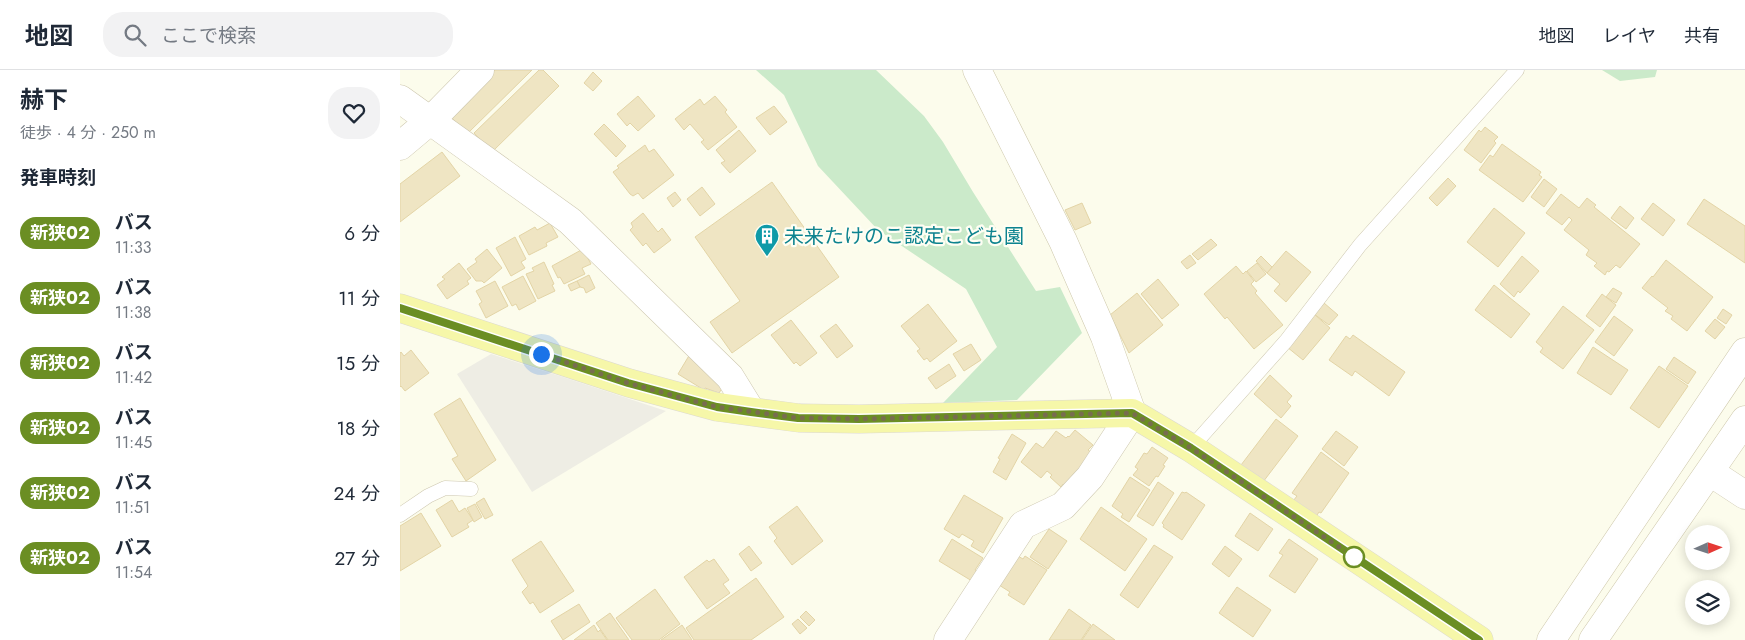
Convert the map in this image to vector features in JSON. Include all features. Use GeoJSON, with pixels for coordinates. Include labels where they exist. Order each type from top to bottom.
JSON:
{"type":"FeatureCollection","features":[{"type":"Feature","properties":{"kind":"main road"},"geometry":{"type":"LineString","coordinates":[[400,308],[628,383],[717,407],[751,412],[798,418],[859,419],[1132,413],[1191,448],[1479,640]]}},
{"type":"Feature","properties":{"kind":"street"},"geometry":{"type":"LineString","coordinates":[[400,146],[431,120],[480,70]]}},
{"type":"Feature","properties":{"kind":"street"},"geometry":{"type":"LineString","coordinates":[[948,640],[1023,525],[1063,506],[1090,477],[1132,413],[1105,337],[1063,241],[977,70]]}},
{"type":"Feature","properties":{"kind":"street"},"geometry":{"type":"LineString","coordinates":[[400,99],[570,221],[730,377],[751,412]]}},
{"type":"Feature","properties":{"kind":"street"},"geometry":{"type":"LineString","coordinates":[[1551,640],[1745,352]]}},
{"type":"Feature","properties":{"kind":"street"},"geometry":{"type":"LineString","coordinates":[[1593,640],[1745,420]]}},
{"type":"Feature","properties":{"kind":"street"},"geometry":{"type":"LineString","coordinates":[[1710,472],[1745,495]]}},
{"type":"Feature","properties":{"kind":"lane"},"geometry":{"type":"LineString","coordinates":[[1191,448],[1286,341],[1360,246],[1518,70]]}},
{"type":"Feature","properties":{"kind":"lane"},"geometry":{"type":"LineString","coordinates":[[400,515],[428,496],[445,488],[470,489]]}},
{"type":"Feature","properties":{"kind":"shaded area"},"geometry":{"type":"Polygon","coordinates":[[[491,354],[666,411],[532,492],[457,374],[491,354]]]}},
{"type":"Feature","properties":{"kind":"green space"},"geometry":{"type":"Polygon","coordinates":[[[756,70],[876,70],[924,116],[943,142],[1036,291],[1060,287],[1082,333],[1017,400],[943,403],[997,347],[966,289],[878,230],[818,166],[784,95],[756,70]]]}},
{"type":"Feature","properties":{"kind":"green space"},"geometry":{"type":"Polygon","coordinates":[[[1602,70],[1657,70],[1655,77],[1620,81],[1602,70]]]}},
{"type":"Feature","properties":{"kind":"building"},"geometry":{"type":"Polygon","coordinates":[[[495,70],[532,70],[467,134],[449,115],[495,70]]]}},
{"type":"Feature","properties":{"kind":"building"},"geometry":{"type":"Polygon","coordinates":[[[539,70],[543,70],[559,86],[492,152],[474,133],[539,70]]]}},
{"type":"Feature","properties":{"kind":"building"},"geometry":{"type":"Polygon","coordinates":[[[593,72],[602,81],[593,91],[584,83],[593,72]]]}},
{"type":"Feature","properties":{"kind":"building"},"geometry":{"type":"Polygon","coordinates":[[[638,96],[655,116],[638,131],[630,123],[627,126],[617,114],[638,96]]]}},
{"type":"Feature","properties":{"kind":"building"},"geometry":{"type":"Polygon","coordinates":[[[715,96],[727,110],[725,112],[737,127],[708,150],[701,142],[704,140],[690,124],[684,130],[675,119],[700,99],[704,105],[715,96]]]}},
{"type":"Feature","properties":{"kind":"building"},"geometry":{"type":"Polygon","coordinates":[[[774,106],[787,122],[770,135],[756,118],[774,106]]]}},
{"type":"Feature","properties":{"kind":"building"},"geometry":{"type":"Polygon","coordinates":[[[604,124],[626,146],[616,157],[594,134],[604,124]]]}},
{"type":"Feature","properties":{"kind":"building"},"geometry":{"type":"Polygon","coordinates":[[[1485,127],[1498,137],[1494,141],[1496,143],[1481,163],[1464,150],[1479,130],[1481,132],[1485,127]]]}},
{"type":"Feature","properties":{"kind":"building"},"geometry":{"type":"Polygon","coordinates":[[[739,130],[756,151],[730,173],[721,163],[725,161],[716,150],[739,130]]]}},
{"type":"Feature","properties":{"kind":"building"},"geometry":{"type":"Polygon","coordinates":[[[1502,144],[1541,172],[1539,175],[1542,177],[1523,202],[1479,170],[1490,155],[1493,157],[1502,144]]]}},
{"type":"Feature","properties":{"kind":"building"},"geometry":{"type":"Polygon","coordinates":[[[645,145],[649,152],[654,149],[674,175],[643,199],[638,193],[633,196],[630,194],[613,172],[619,168],[617,166],[645,145]]]}},
{"type":"Feature","properties":{"kind":"building"},"geometry":{"type":"Polygon","coordinates":[[[442,152],[460,176],[400,222],[400,184],[442,152]]]}},
{"type":"Feature","properties":{"kind":"building"},"geometry":{"type":"Polygon","coordinates":[[[1448,178],[1456,186],[1437,206],[1429,198],[1448,178]]]}},
{"type":"Feature","properties":{"kind":"building"},"geometry":{"type":"Polygon","coordinates":[[[1544,179],[1557,189],[1544,207],[1531,197],[1544,179]]]}},
{"type":"Feature","properties":{"kind":"building","name":"未来たけのこ認定こども園"},"geometry":{"type":"Polygon","coordinates":[[[772,182],[839,277],[732,353],[710,322],[740,301],[695,237],[772,182]]]}},
{"type":"Feature","properties":{"kind":"building"},"geometry":{"type":"Polygon","coordinates":[[[702,187],[715,204],[700,216],[687,199],[702,187]]]}},
{"type":"Feature","properties":{"kind":"building"},"geometry":{"type":"Polygon","coordinates":[[[675,192],[681,200],[673,207],[667,198],[675,192]]]}},
{"type":"Feature","properties":{"kind":"building"},"geometry":{"type":"Polygon","coordinates":[[[1561,194],[1579,208],[1587,198],[1596,205],[1594,207],[1640,244],[1620,268],[1616,265],[1609,272],[1607,271],[1605,275],[1594,266],[1597,263],[1586,255],[1589,250],[1564,230],[1572,220],[1569,217],[1562,225],[1546,213],[1561,194]]]}},
{"type":"Feature","properties":{"kind":"building"},"geometry":{"type":"Polygon","coordinates":[[[1704,199],[1745,226],[1745,263],[1687,224],[1704,199]]]}},
{"type":"Feature","properties":{"kind":"building"},"geometry":{"type":"Polygon","coordinates":[[[1082,203],[1091,223],[1075,230],[1065,210],[1082,203]]]}},
{"type":"Feature","properties":{"kind":"building"},"geometry":{"type":"Polygon","coordinates":[[[1653,203],[1675,220],[1663,236],[1641,219],[1653,203]]]}},
{"type":"Feature","properties":{"kind":"building"},"geometry":{"type":"Polygon","coordinates":[[[1620,206],[1634,218],[1626,229],[1611,218],[1620,206]]]}},
{"type":"Feature","properties":{"kind":"building"},"geometry":{"type":"Polygon","coordinates":[[[1494,208],[1525,233],[1498,267],[1467,242],[1494,208]]]}},
{"type":"Feature","properties":{"kind":"building"},"geometry":{"type":"Polygon","coordinates":[[[643,213],[658,232],[662,228],[671,240],[654,253],[646,243],[643,246],[630,230],[633,227],[631,223],[643,213]]]}},
{"type":"Feature","properties":{"kind":"building"},"geometry":{"type":"Polygon","coordinates":[[[550,223],[558,237],[546,243],[547,246],[529,255],[519,236],[535,227],[537,230],[550,223]]]}},
{"type":"Feature","properties":{"kind":"building"},"geometry":{"type":"Polygon","coordinates":[[[515,237],[526,259],[521,262],[525,268],[511,276],[496,248],[515,237]]]}},
{"type":"Feature","properties":{"kind":"building"},"geometry":{"type":"Polygon","coordinates":[[[1211,239],[1217,245],[1198,260],[1192,254],[1211,239]]]}},
{"type":"Feature","properties":{"kind":"building"},"geometry":{"type":"Polygon","coordinates":[[[487,249],[502,268],[484,283],[476,281],[467,269],[477,262],[475,259],[487,249]]]}},
{"type":"Feature","properties":{"kind":"building"},"geometry":{"type":"Polygon","coordinates":[[[583,249],[591,264],[582,268],[585,274],[564,284],[560,277],[558,278],[552,266],[583,249]]]}},
{"type":"Feature","properties":{"kind":"building"},"geometry":{"type":"Polygon","coordinates":[[[1286,251],[1311,272],[1286,302],[1274,291],[1280,284],[1267,273],[1286,251]]]}},
{"type":"Feature","properties":{"kind":"building"},"geometry":{"type":"Polygon","coordinates":[[[1190,255],[1196,263],[1187,269],[1181,262],[1190,255]]]}},
{"type":"Feature","properties":{"kind":"building"},"geometry":{"type":"Polygon","coordinates":[[[1261,256],[1272,267],[1267,273],[1256,261],[1261,256]]]}},
{"type":"Feature","properties":{"kind":"building"},"geometry":{"type":"Polygon","coordinates":[[[1522,256],[1539,271],[1520,293],[1518,291],[1514,297],[1500,284],[1522,256]]]}},
{"type":"Feature","properties":{"kind":"building"},"geometry":{"type":"Polygon","coordinates":[[[1666,260],[1713,297],[1687,331],[1671,319],[1673,316],[1665,311],[1668,308],[1642,288],[1666,260]]]}},
{"type":"Feature","properties":{"kind":"building"},"geometry":{"type":"Polygon","coordinates":[[[544,262],[554,284],[552,285],[555,291],[538,299],[526,274],[534,271],[532,268],[544,262]]]}},
{"type":"Feature","properties":{"kind":"building"},"geometry":{"type":"Polygon","coordinates":[[[459,263],[471,278],[467,281],[469,284],[447,299],[437,285],[445,279],[442,277],[459,263]]]}},
{"type":"Feature","properties":{"kind":"building"},"geometry":{"type":"Polygon","coordinates":[[[1257,263],[1266,274],[1256,282],[1247,271],[1257,263]]]}},
{"type":"Feature","properties":{"kind":"building"},"geometry":{"type":"Polygon","coordinates":[[[1236,266],[1243,274],[1246,271],[1254,281],[1251,284],[1257,291],[1255,293],[1283,325],[1254,349],[1227,317],[1225,319],[1204,294],[1236,266]]]}},
{"type":"Feature","properties":{"kind":"building"},"geometry":{"type":"Polygon","coordinates":[[[589,275],[595,288],[586,293],[577,281],[589,275]]]}},
{"type":"Feature","properties":{"kind":"building"},"geometry":{"type":"Polygon","coordinates":[[[523,276],[536,301],[519,310],[516,304],[512,306],[502,287],[523,276]]]}},
{"type":"Feature","properties":{"kind":"building"},"geometry":{"type":"Polygon","coordinates":[[[1158,279],[1179,305],[1162,319],[1141,294],[1158,279]]]}},
{"type":"Feature","properties":{"kind":"building"},"geometry":{"type":"Polygon","coordinates":[[[495,281],[508,306],[486,318],[479,304],[482,302],[476,291],[495,281]]]}},
{"type":"Feature","properties":{"kind":"building"},"geometry":{"type":"Polygon","coordinates":[[[577,281],[580,287],[571,291],[568,285],[577,281]]]}},
{"type":"Feature","properties":{"kind":"building"},"geometry":{"type":"Polygon","coordinates":[[[1494,285],[1530,314],[1511,338],[1475,310],[1494,285]]]}},
{"type":"Feature","properties":{"kind":"building"},"geometry":{"type":"Polygon","coordinates":[[[1613,288],[1622,293],[1616,303],[1606,297],[1613,288]]]}},
{"type":"Feature","properties":{"kind":"building"},"geometry":{"type":"Polygon","coordinates":[[[1137,293],[1163,325],[1129,353],[1110,315],[1137,293]]]}},
{"type":"Feature","properties":{"kind":"building"},"geometry":{"type":"Polygon","coordinates":[[[1602,294],[1616,305],[1600,327],[1586,316],[1602,294]]]}},
{"type":"Feature","properties":{"kind":"building"},"geometry":{"type":"Polygon","coordinates":[[[1324,303],[1338,315],[1329,325],[1314,314],[1324,303]]]}},
{"type":"Feature","properties":{"kind":"building"},"geometry":{"type":"Polygon","coordinates":[[[928,304],[957,341],[930,362],[927,358],[924,360],[917,351],[920,349],[901,326],[928,304]]]}},
{"type":"Feature","properties":{"kind":"building"},"geometry":{"type":"Polygon","coordinates":[[[1563,306],[1594,330],[1563,369],[1540,352],[1543,348],[1536,342],[1563,306]]]}},
{"type":"Feature","properties":{"kind":"building"},"geometry":{"type":"Polygon","coordinates":[[[1723,309],[1732,315],[1726,324],[1717,318],[1723,309]]]}},
{"type":"Feature","properties":{"kind":"building"},"geometry":{"type":"Polygon","coordinates":[[[1314,314],[1330,328],[1303,360],[1287,347],[1314,314]]]}},
{"type":"Feature","properties":{"kind":"building"},"geometry":{"type":"Polygon","coordinates":[[[1614,316],[1633,330],[1614,356],[1595,342],[1614,316]]]}},
{"type":"Feature","properties":{"kind":"building"},"geometry":{"type":"Polygon","coordinates":[[[1715,319],[1725,327],[1715,339],[1705,331],[1715,319]]]}},
{"type":"Feature","properties":{"kind":"building"},"geometry":{"type":"Polygon","coordinates":[[[791,320],[817,353],[800,366],[796,362],[794,364],[771,335],[791,320]]]}},
{"type":"Feature","properties":{"kind":"building"},"geometry":{"type":"Polygon","coordinates":[[[836,324],[853,346],[837,358],[820,336],[836,324]]]}},
{"type":"Feature","properties":{"kind":"building"},"geometry":{"type":"Polygon","coordinates":[[[1353,335],[1405,372],[1389,396],[1355,371],[1352,376],[1329,360],[1346,336],[1350,339],[1353,335]]]}},
{"type":"Feature","properties":{"kind":"building"},"geometry":{"type":"Polygon","coordinates":[[[971,344],[981,360],[964,371],[953,354],[971,344]]]}},
{"type":"Feature","properties":{"kind":"building"},"geometry":{"type":"Polygon","coordinates":[[[1593,347],[1628,370],[1611,395],[1577,373],[1593,347]]]}},
{"type":"Feature","properties":{"kind":"building"},"geometry":{"type":"Polygon","coordinates":[[[411,350],[429,373],[405,391],[400,387],[400,353],[404,356],[411,350]]]}},
{"type":"Feature","properties":{"kind":"building"},"geometry":{"type":"Polygon","coordinates":[[[690,354],[723,387],[719,393],[705,388],[704,390],[678,374],[690,354]]]}},
{"type":"Feature","properties":{"kind":"building"},"geometry":{"type":"Polygon","coordinates":[[[1674,357],[1696,372],[1688,384],[1666,369],[1674,357]]]}},
{"type":"Feature","properties":{"kind":"building"},"geometry":{"type":"Polygon","coordinates":[[[949,364],[956,376],[936,389],[928,378],[949,364]]]}},
{"type":"Feature","properties":{"kind":"building"},"geometry":{"type":"Polygon","coordinates":[[[1659,366],[1688,386],[1659,428],[1630,408],[1659,366]]]}},
{"type":"Feature","properties":{"kind":"building"},"geometry":{"type":"Polygon","coordinates":[[[1270,375],[1292,396],[1287,402],[1291,406],[1281,418],[1254,394],[1270,375]]]}},
{"type":"Feature","properties":{"kind":"building"},"geometry":{"type":"Polygon","coordinates":[[[460,398],[496,460],[466,481],[452,459],[458,456],[434,414],[460,398]]]}},
{"type":"Feature","properties":{"kind":"building"},"geometry":{"type":"Polygon","coordinates":[[[1276,419],[1298,436],[1263,482],[1241,465],[1276,419]]]}},
{"type":"Feature","properties":{"kind":"building"},"geometry":{"type":"Polygon","coordinates":[[[1075,430],[1093,445],[1088,450],[1092,453],[1065,486],[1063,484],[1061,487],[1050,477],[1052,475],[1047,471],[1041,478],[1021,462],[1036,443],[1043,448],[1056,431],[1066,438],[1075,430]]]}},
{"type":"Feature","properties":{"kind":"building"},"geometry":{"type":"Polygon","coordinates":[[[1336,431],[1358,447],[1344,466],[1322,449],[1336,431]]]}},
{"type":"Feature","properties":{"kind":"building"},"geometry":{"type":"Polygon","coordinates":[[[1012,434],[1026,443],[1006,480],[993,472],[1000,459],[998,458],[1012,434]]]}},
{"type":"Feature","properties":{"kind":"building"},"geometry":{"type":"Polygon","coordinates":[[[1152,447],[1168,458],[1158,477],[1156,476],[1149,486],[1133,475],[1138,469],[1135,467],[1144,453],[1147,454],[1152,447]]]}},
{"type":"Feature","properties":{"kind":"building"},"geometry":{"type":"Polygon","coordinates":[[[1321,452],[1349,473],[1321,513],[1319,512],[1315,518],[1293,501],[1297,496],[1292,493],[1321,452]]]}},
{"type":"Feature","properties":{"kind":"building"},"geometry":{"type":"Polygon","coordinates":[[[1130,477],[1150,490],[1129,522],[1121,517],[1123,514],[1112,506],[1130,477]]]}},
{"type":"Feature","properties":{"kind":"building"},"geometry":{"type":"Polygon","coordinates":[[[1158,482],[1174,493],[1153,526],[1137,516],[1158,482]]]}},
{"type":"Feature","properties":{"kind":"building"},"geometry":{"type":"Polygon","coordinates":[[[1182,492],[1186,492],[1205,505],[1182,540],[1163,527],[1162,523],[1182,492]]]}},
{"type":"Feature","properties":{"kind":"building"},"geometry":{"type":"Polygon","coordinates":[[[964,495],[1003,518],[983,553],[971,546],[974,541],[962,534],[959,538],[944,529],[964,495]]]}},
{"type":"Feature","properties":{"kind":"building"},"geometry":{"type":"Polygon","coordinates":[[[484,498],[493,515],[485,519],[476,503],[484,498]]]}},
{"type":"Feature","properties":{"kind":"building"},"geometry":{"type":"Polygon","coordinates":[[[452,500],[459,512],[465,508],[473,520],[467,524],[469,527],[452,537],[436,510],[452,500]]]}},
{"type":"Feature","properties":{"kind":"building"},"geometry":{"type":"Polygon","coordinates":[[[475,504],[482,517],[474,522],[467,508],[475,504]]]}},
{"type":"Feature","properties":{"kind":"building"},"geometry":{"type":"Polygon","coordinates":[[[797,506],[823,541],[792,565],[774,541],[777,538],[769,527],[797,506]]]}},
{"type":"Feature","properties":{"kind":"building"},"geometry":{"type":"Polygon","coordinates":[[[1101,507],[1147,539],[1125,571],[1080,539],[1101,507]]]}},
{"type":"Feature","properties":{"kind":"building"},"geometry":{"type":"Polygon","coordinates":[[[421,513],[441,546],[400,571],[400,526],[421,513]]]}},
{"type":"Feature","properties":{"kind":"building"},"geometry":{"type":"Polygon","coordinates":[[[1250,513],[1273,529],[1258,551],[1235,536],[1250,513]]]}},
{"type":"Feature","properties":{"kind":"building"},"geometry":{"type":"Polygon","coordinates":[[[1049,529],[1067,541],[1048,569],[1030,557],[1049,529]]]}},
{"type":"Feature","properties":{"kind":"building"},"geometry":{"type":"Polygon","coordinates":[[[952,539],[983,558],[975,570],[978,571],[972,581],[939,561],[952,539]]]}},
{"type":"Feature","properties":{"kind":"building"},"geometry":{"type":"Polygon","coordinates":[[[1289,539],[1318,559],[1295,593],[1269,576],[1283,555],[1279,553],[1289,539]]]}},
{"type":"Feature","properties":{"kind":"building"},"geometry":{"type":"Polygon","coordinates":[[[541,541],[574,591],[540,613],[533,602],[530,604],[522,592],[528,586],[512,560],[541,541]]]}},
{"type":"Feature","properties":{"kind":"building"},"geometry":{"type":"Polygon","coordinates":[[[1154,545],[1173,557],[1138,608],[1120,595],[1154,545]]]}},
{"type":"Feature","properties":{"kind":"building"},"geometry":{"type":"Polygon","coordinates":[[[749,546],[762,563],[751,571],[739,554],[749,546]]]}},
{"type":"Feature","properties":{"kind":"building"},"geometry":{"type":"Polygon","coordinates":[[[1225,546],[1242,559],[1229,577],[1212,564],[1225,546]]]}},
{"type":"Feature","properties":{"kind":"building"},"geometry":{"type":"Polygon","coordinates":[[[1018,556],[1023,559],[1025,556],[1047,570],[1024,605],[1008,595],[1010,592],[999,585],[1018,556]]]}},
{"type":"Feature","properties":{"kind":"building"},"geometry":{"type":"Polygon","coordinates":[[[714,559],[729,580],[723,584],[730,593],[707,609],[684,577],[707,560],[709,562],[714,559]]]}},
{"type":"Feature","properties":{"kind":"building"},"geometry":{"type":"Polygon","coordinates":[[[756,578],[784,617],[751,640],[694,640],[686,628],[756,578]]]}},
{"type":"Feature","properties":{"kind":"building"},"geometry":{"type":"Polygon","coordinates":[[[1237,587],[1271,610],[1253,637],[1219,613],[1237,587]]]}},
{"type":"Feature","properties":{"kind":"building"},"geometry":{"type":"Polygon","coordinates":[[[655,589],[680,624],[659,640],[632,640],[616,618],[655,589]]]}},
{"type":"Feature","properties":{"kind":"building"},"geometry":{"type":"Polygon","coordinates":[[[579,604],[590,622],[563,640],[551,621],[579,604]]]}},
{"type":"Feature","properties":{"kind":"building"},"geometry":{"type":"Polygon","coordinates":[[[1069,609],[1091,625],[1081,640],[1049,640],[1069,609]]]}},
{"type":"Feature","properties":{"kind":"building"},"geometry":{"type":"Polygon","coordinates":[[[806,611],[815,620],[809,626],[800,617],[806,611]]]}},
{"type":"Feature","properties":{"kind":"building"},"geometry":{"type":"Polygon","coordinates":[[[610,613],[629,640],[608,640],[596,623],[610,613]]]}},
{"type":"Feature","properties":{"kind":"building"},"geometry":{"type":"Polygon","coordinates":[[[798,619],[807,628],[800,634],[792,624],[798,619]]]}},
{"type":"Feature","properties":{"kind":"building"},"geometry":{"type":"Polygon","coordinates":[[[1093,624],[1115,640],[1082,640],[1093,624]]]}},
{"type":"Feature","properties":{"kind":"building"},"geometry":{"type":"Polygon","coordinates":[[[594,625],[598,632],[600,630],[607,640],[574,640],[594,625]]]}},
{"type":"Feature","properties":{"kind":"building"},"geometry":{"type":"Polygon","coordinates":[[[682,625],[692,640],[661,640],[682,625]]]}},
{"type":"Feature","properties":{"kind":"bus line","name":"新狭02"},"geometry":{"type":"LineString","coordinates":[[400,308],[628,383],[717,407],[751,412],[798,418],[859,419],[1132,413],[1191,448],[1479,640]]}},
{"type":"Feature","properties":{"kind":"place","name":"未来たけのこ認定こども園"},"geometry":{"type":"Point","coordinates":[767,257]}},
{"type":"Feature","properties":{"kind":"route"},"geometry":{"type":"LineString","coordinates":[[541,354],[628,383],[717,407],[798,418],[859,419],[1132,413],[1191,448],[1354,557]]}}]}
